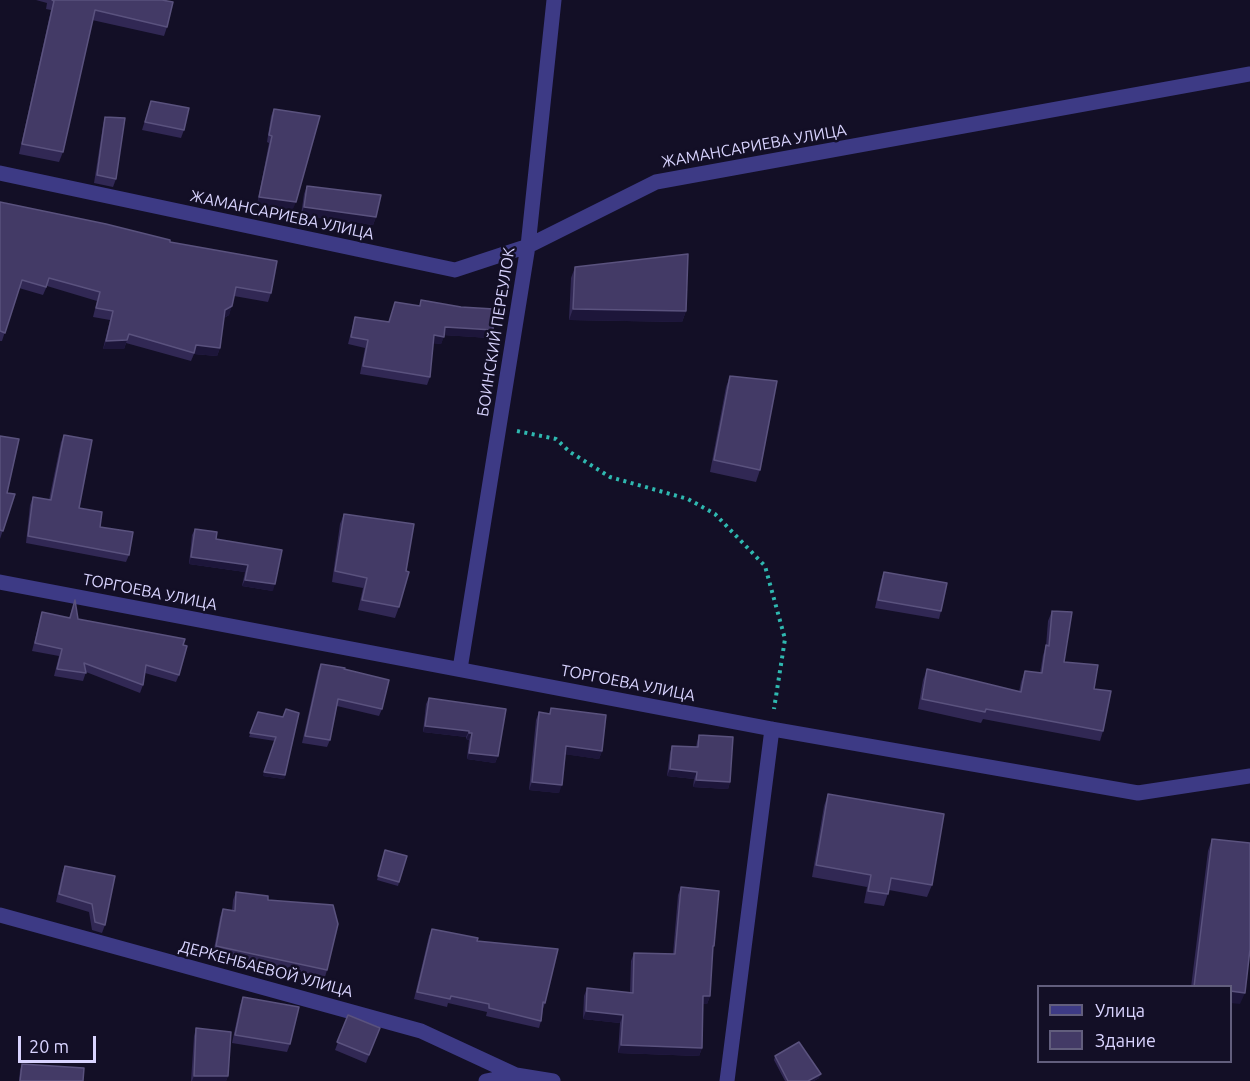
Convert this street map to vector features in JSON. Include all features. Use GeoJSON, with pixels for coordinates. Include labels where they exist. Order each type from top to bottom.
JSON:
{"type":"FeatureCollection","features":[{"type":"Feature","properties":{"kind":"street","name":"БОИНСКИЙ ПЕРЕУЛОК"},"geometry":{"type":"LineString","coordinates":[[460,669],[528,246],[554,0]]}},
{"type":"Feature","properties":{"kind":"street","name":"ЖАМАНСАРИЕВА УЛИЦА"},"geometry":{"type":"LineString","coordinates":[[0,173],[455,270],[528,246],[656,182],[1250,74]]}},
{"type":"Feature","properties":{"kind":"street","name":"ТОРГОЕВА УЛИЦА"},"geometry":{"type":"LineString","coordinates":[[0,582],[772,729],[1138,793],[1250,776]]}},
{"type":"Feature","properties":{"kind":"street"},"geometry":{"type":"LineString","coordinates":[[727,1081],[772,729]]}},
{"type":"Feature","properties":{"kind":"street","name":"ДЕРКЕНБАЕВОЙ УЛИЦА"},"geometry":{"type":"LineString","coordinates":[[0,915],[421,1031],[516,1075]]}},
{"type":"Feature","properties":{"kind":"street"},"geometry":{"type":"LineString","coordinates":[[486,1081],[516,1075],[553,1081]]}},
{"type":"Feature","properties":{"kind":"path"},"geometry":{"type":"LineString","coordinates":[[499,427],[556,439],[570,452],[610,477],[688,499],[715,514],[765,566],[785,639],[772,729]]}},
{"type":"Feature","properties":{"kind":"building"},"geometry":{"type":"Polygon","coordinates":[[[52,0],[162,0],[173,2],[167,27],[95,10],[63,152],[22,144],[54,1],[52,0]]]}},
{"type":"Feature","properties":{"kind":"building"},"geometry":{"type":"Polygon","coordinates":[[[151,101],[189,108],[184,130],[145,122],[151,101]]]}},
{"type":"Feature","properties":{"kind":"building"},"geometry":{"type":"Polygon","coordinates":[[[274,109],[320,116],[296,202],[259,197],[272,136],[269,135],[274,109]]]}},
{"type":"Feature","properties":{"kind":"building"},"geometry":{"type":"Polygon","coordinates":[[[105,117],[125,118],[116,179],[97,175],[105,117]]]}},
{"type":"Feature","properties":{"kind":"building"},"geometry":{"type":"Polygon","coordinates":[[[307,186],[381,195],[376,217],[304,207],[307,186]]]}},
{"type":"Feature","properties":{"kind":"building"},"geometry":{"type":"Polygon","coordinates":[[[0,202],[106,224],[170,240],[170,242],[277,261],[271,293],[236,287],[232,306],[225,310],[220,348],[196,345],[194,353],[129,334],[127,340],[106,341],[113,311],[96,308],[100,292],[49,278],[46,287],[22,280],[5,333],[0,331],[0,202]]]}},
{"type":"Feature","properties":{"kind":"building"},"geometry":{"type":"Polygon","coordinates":[[[688,254],[686,311],[573,309],[575,267],[688,254]]]}},
{"type":"Feature","properties":{"kind":"building"},"geometry":{"type":"Polygon","coordinates":[[[421,300],[461,307],[494,309],[493,330],[445,327],[444,337],[434,335],[430,377],[363,366],[368,340],[351,337],[355,317],[389,322],[395,302],[420,306],[421,300]]]}},
{"type":"Feature","properties":{"kind":"building"},"geometry":{"type":"Polygon","coordinates":[[[730,376],[777,381],[760,470],[714,460],[730,376]]]}},
{"type":"Feature","properties":{"kind":"building"},"geometry":{"type":"Polygon","coordinates":[[[64,435],[92,440],[79,508],[102,512],[100,527],[133,532],[129,555],[28,536],[33,497],[51,500],[64,435]]]}},
{"type":"Feature","properties":{"kind":"building"},"geometry":{"type":"Polygon","coordinates":[[[0,436],[19,439],[7,493],[15,494],[3,531],[0,530],[0,436]]]}},
{"type":"Feature","properties":{"kind":"building"},"geometry":{"type":"Polygon","coordinates":[[[344,514],[414,524],[406,571],[409,572],[399,607],[362,600],[367,578],[335,571],[344,514]]]}},
{"type":"Feature","properties":{"kind":"building"},"geometry":{"type":"Polygon","coordinates":[[[195,529],[217,532],[216,539],[282,550],[275,584],[245,580],[248,565],[191,557],[195,529]]]}},
{"type":"Feature","properties":{"kind":"building"},"geometry":{"type":"Polygon","coordinates":[[[884,572],[947,583],[941,611],[878,600],[884,572]]]}},
{"type":"Feature","properties":{"kind":"building"},"geometry":{"type":"Polygon","coordinates":[[[75,600],[78,619],[185,639],[183,645],[187,646],[179,675],[146,665],[143,685],[84,663],[86,673],[57,669],[62,649],[35,643],[42,612],[70,618],[75,600]]]}},
{"type":"Feature","properties":{"kind":"building"},"geometry":{"type":"Polygon","coordinates":[[[1052,611],[1072,612],[1064,662],[1098,665],[1094,689],[1111,691],[1103,731],[986,709],[985,712],[922,699],[927,669],[1021,692],[1025,671],[1042,673],[1046,645],[1049,646],[1052,611]]]}},
{"type":"Feature","properties":{"kind":"building"},"geometry":{"type":"Polygon","coordinates":[[[321,664],[389,680],[382,709],[338,699],[330,740],[305,736],[321,664]]]}},
{"type":"Feature","properties":{"kind":"building"},"geometry":{"type":"Polygon","coordinates":[[[429,698],[506,709],[498,756],[469,753],[472,733],[469,731],[425,726],[429,698]]]}},
{"type":"Feature","properties":{"kind":"building"},"geometry":{"type":"Polygon","coordinates":[[[551,708],[606,715],[602,751],[566,746],[562,785],[532,782],[539,712],[550,714],[551,708]]]}},
{"type":"Feature","properties":{"kind":"building"},"geometry":{"type":"Polygon","coordinates":[[[286,709],[299,713],[285,775],[264,772],[276,737],[250,733],[258,712],[283,717],[286,709]]]}},
{"type":"Feature","properties":{"kind":"building"},"geometry":{"type":"Polygon","coordinates":[[[699,735],[733,737],[730,782],[696,780],[697,772],[670,769],[672,746],[698,747],[699,735]]]}},
{"type":"Feature","properties":{"kind":"building"},"geometry":{"type":"Polygon","coordinates":[[[828,794],[944,814],[932,885],[891,878],[888,894],[868,891],[871,875],[816,865],[828,794]]]}},
{"type":"Feature","properties":{"kind":"building"},"geometry":{"type":"Polygon","coordinates":[[[1212,839],[1250,843],[1250,949],[1245,993],[1232,991],[1232,985],[1194,985],[1212,839]]]}},
{"type":"Feature","properties":{"kind":"building"},"geometry":{"type":"Polygon","coordinates":[[[385,850],[407,856],[399,882],[378,876],[385,850]]]}},
{"type":"Feature","properties":{"kind":"building"},"geometry":{"type":"Polygon","coordinates":[[[65,866],[115,876],[105,925],[95,922],[92,904],[59,894],[65,866]]]}},
{"type":"Feature","properties":{"kind":"building"},"geometry":{"type":"Polygon","coordinates":[[[681,887],[719,891],[710,996],[703,996],[702,1048],[621,1045],[623,1015],[586,1011],[587,988],[633,993],[634,953],[675,954],[681,887]]]}},
{"type":"Feature","properties":{"kind":"building"},"geometry":{"type":"Polygon","coordinates":[[[236,892],[268,896],[268,900],[333,905],[338,924],[327,970],[216,946],[223,909],[235,911],[236,892]]]}},
{"type":"Feature","properties":{"kind":"building"},"geometry":{"type":"Polygon","coordinates":[[[432,929],[478,938],[477,941],[558,949],[545,1003],[543,1002],[541,1021],[489,1008],[489,1004],[417,992],[432,929]]]}},
{"type":"Feature","properties":{"kind":"building"},"geometry":{"type":"Polygon","coordinates":[[[243,997],[299,1007],[290,1044],[235,1035],[243,997]]]}},
{"type":"Feature","properties":{"kind":"building"},"geometry":{"type":"Polygon","coordinates":[[[348,1015],[380,1028],[369,1055],[337,1042],[348,1015]]]}},
{"type":"Feature","properties":{"kind":"building"},"geometry":{"type":"Polygon","coordinates":[[[196,1028],[231,1032],[228,1076],[194,1076],[196,1028]]]}},
{"type":"Feature","properties":{"kind":"building"},"geometry":{"type":"Polygon","coordinates":[[[799,1042],[821,1074],[808,1081],[788,1081],[775,1056],[799,1042]]]}},
{"type":"Feature","properties":{"kind":"building"},"geometry":{"type":"Polygon","coordinates":[[[22,1064],[84,1068],[83,1081],[20,1081],[22,1064]]]}}]}
